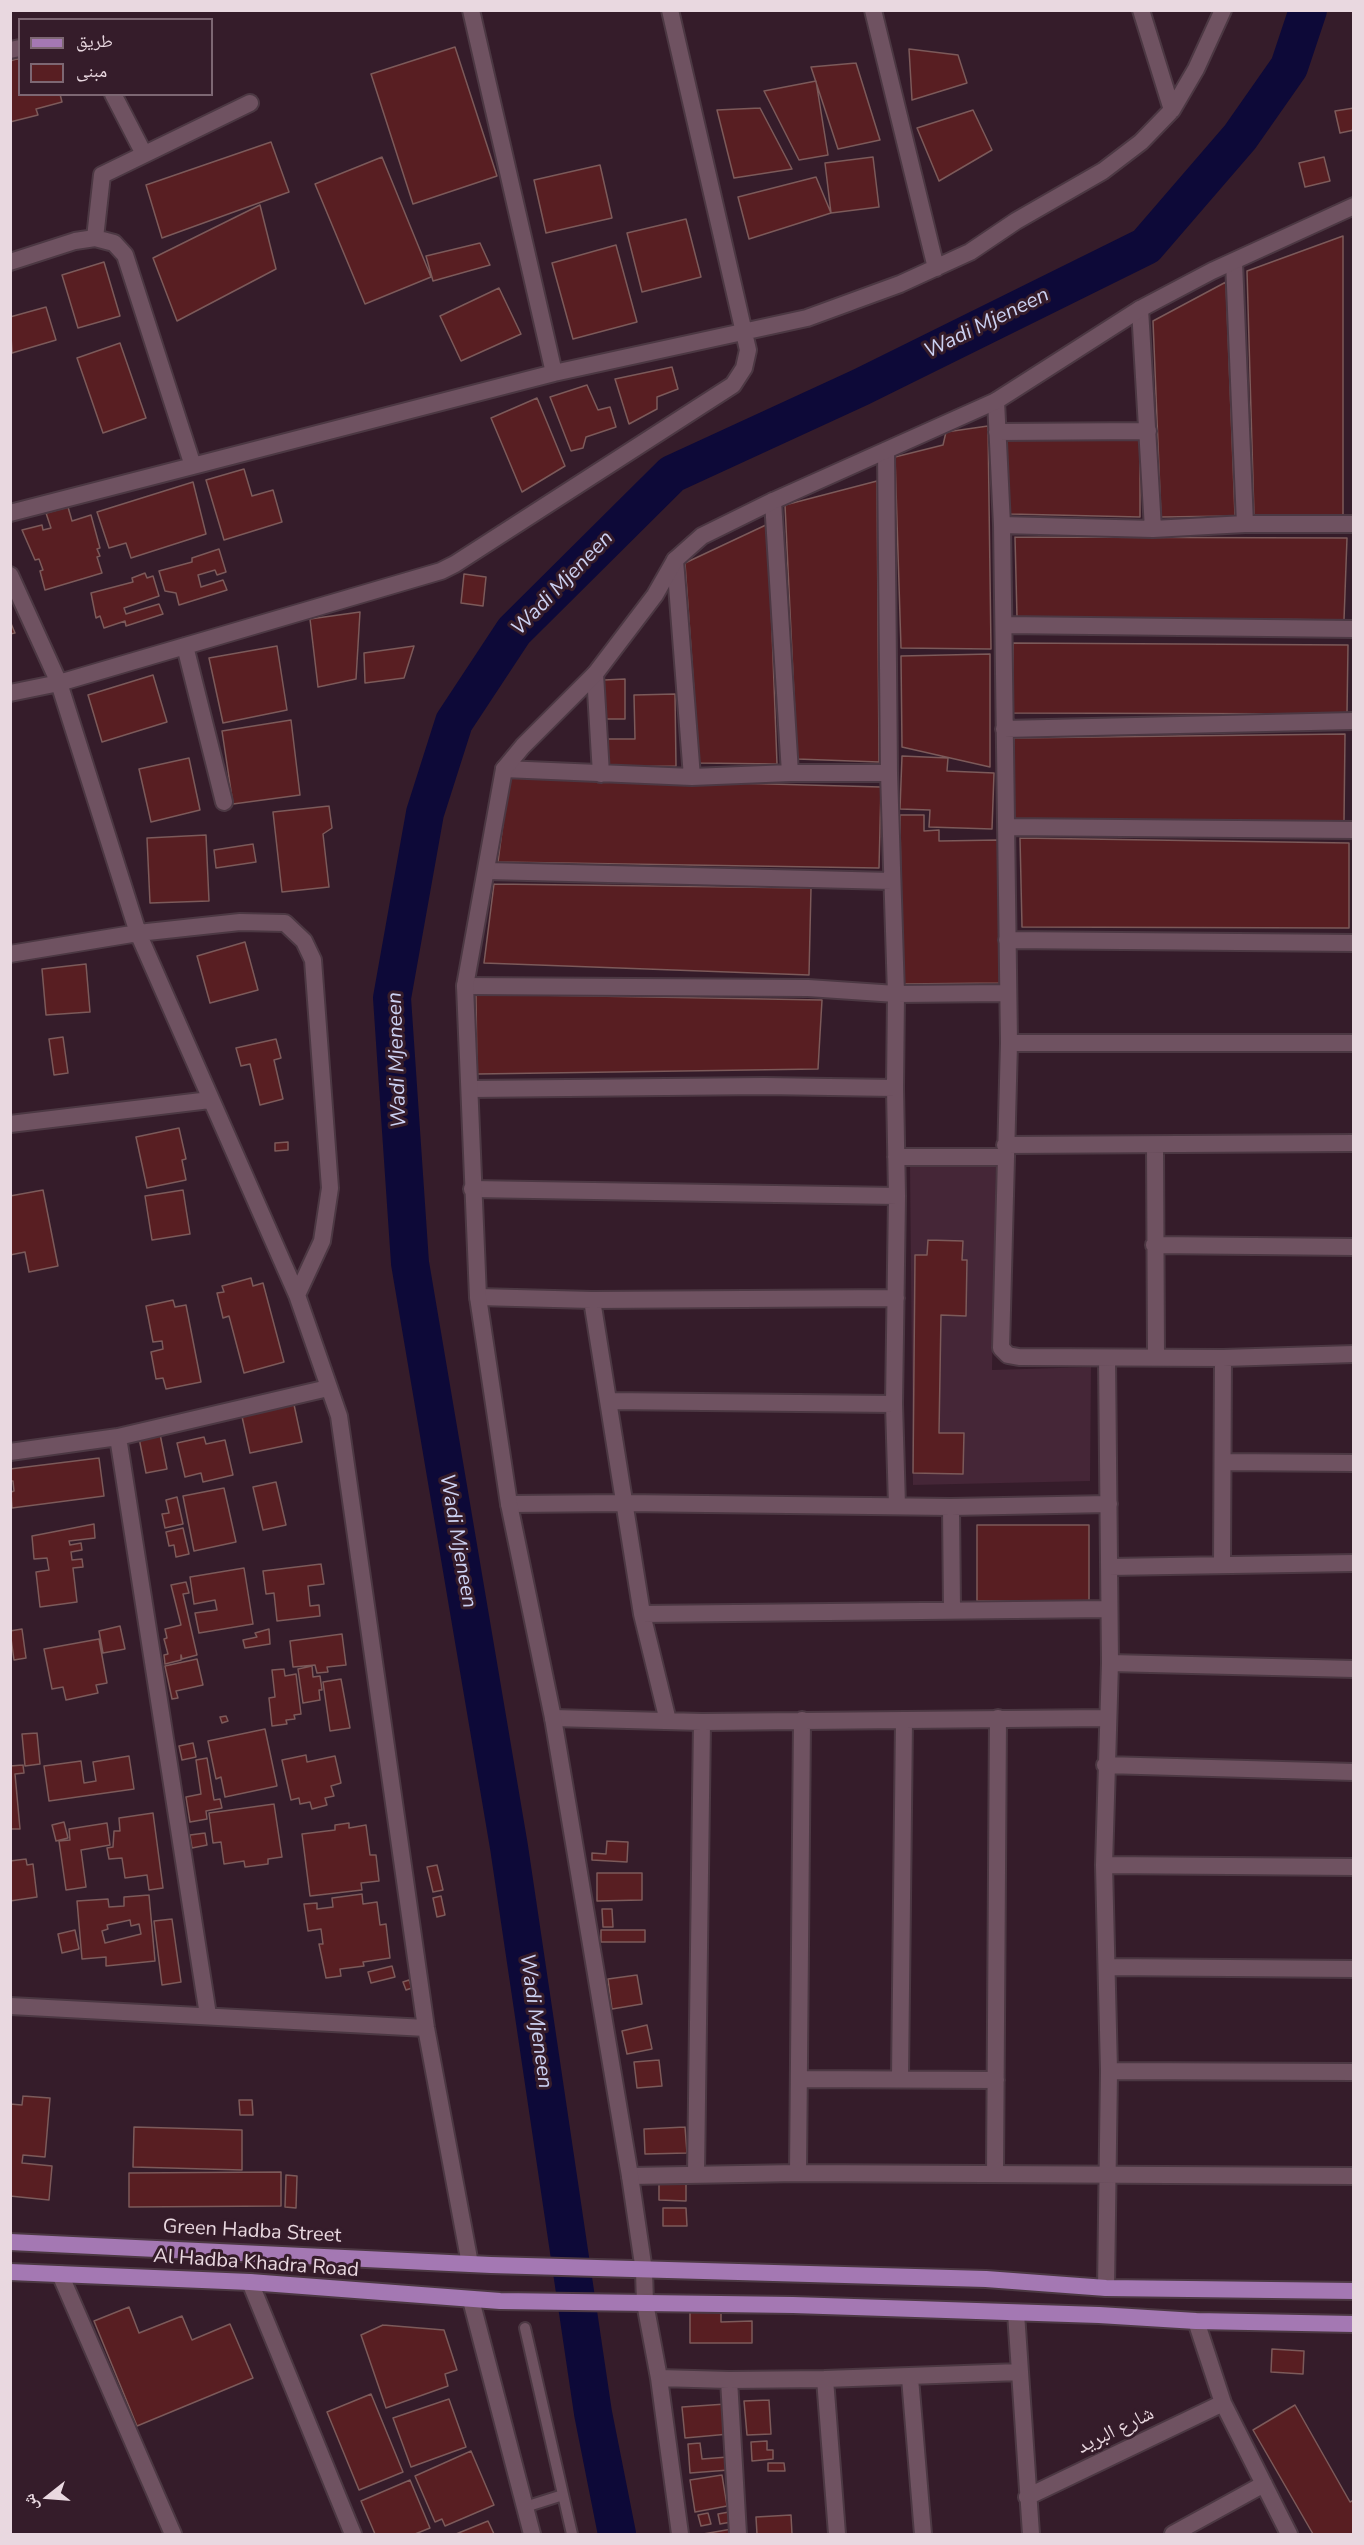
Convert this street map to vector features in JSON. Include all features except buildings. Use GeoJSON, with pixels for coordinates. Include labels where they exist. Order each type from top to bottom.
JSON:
{"type":"FeatureCollection","features":[{"type":"Feature","properties":{"kind":"main road","name":"Green Hadba Street"},"geometry":{"type":"LineString","coordinates":[[10,2242],[491,2265],[986,2279],[1106,2288],[1353,2291]]}},
{"type":"Feature","properties":{"kind":"main road"},"geometry":{"type":"LineString","coordinates":[[186,2279],[189,2250]]}},
{"type":"Feature","properties":{"kind":"main road","name":"Al Hadba Khadra Road"},"geometry":{"type":"LineString","coordinates":[[10,2272],[250,2282],[471,2300],[793,2305],[1099,2315],[1196,2321],[1353,2324]]}},
{"type":"Feature","properties":{"kind":"street"},"geometry":{"type":"LineString","coordinates":[[471,10],[554,373]]}},
{"type":"Feature","properties":{"kind":"street"},"geometry":{"type":"LineString","coordinates":[[10,693],[58,683],[441,571],[733,385],[744,368],[748,350],[670,10]]}},
{"type":"Feature","properties":{"kind":"street"},"geometry":{"type":"LineString","coordinates":[[873,10],[936,268]]}},
{"type":"Feature","properties":{"kind":"street"},"geometry":{"type":"LineString","coordinates":[[1141,10],[1172,110]]}},
{"type":"Feature","properties":{"kind":"street"},"geometry":{"type":"LineString","coordinates":[[10,513],[554,373],[807,318],[936,268],[970,252],[1016,221],[1103,171],[1141,142],[1172,110],[1196,69],[1223,10]]}},
{"type":"Feature","properties":{"kind":"street"},"geometry":{"type":"LineString","coordinates":[[114,96],[144,154]]}},
{"type":"Feature","properties":{"kind":"street"},"geometry":{"type":"LineString","coordinates":[[95,238],[102,175],[250,103]]}},
{"type":"Feature","properties":{"kind":"street"},"geometry":{"type":"LineString","coordinates":[[680,2535],[659,2378],[639,2303],[630,2176],[553,1718],[509,1504],[478,1297],[465,986],[504,769],[523,746],[595,674],[655,594],[675,560],[702,536],[773,501],[996,401],[1140,309],[1353,206]]}},
{"type":"Feature","properties":{"kind":"street"},"geometry":{"type":"LineString","coordinates":[[10,262],[75,241],[95,238],[114,243],[125,255],[194,466]]}},
{"type":"Feature","properties":{"kind":"street"},"geometry":{"type":"LineString","coordinates":[[1234,262],[1245,524]]}},
{"type":"Feature","properties":{"kind":"street"},"geometry":{"type":"LineString","coordinates":[[1140,309],[1153,529]]}},
{"type":"Feature","properties":{"kind":"street"},"geometry":{"type":"LineString","coordinates":[[996,401],[1002,525],[1009,1043],[1001,1348],[1008,1355],[1019,1357],[1223,1358],[1353,1354]]}},
{"type":"Feature","properties":{"kind":"street"},"geometry":{"type":"LineString","coordinates":[[997,432],[1148,431]]}},
{"type":"Feature","properties":{"kind":"street"},"geometry":{"type":"LineString","coordinates":[[886,451],[890,773],[896,994],[897,1196],[894,1404],[897,1506]]}},
{"type":"Feature","properties":{"kind":"street"},"geometry":{"type":"LineString","coordinates":[[773,501],[790,773]]}},
{"type":"Feature","properties":{"kind":"street"},"geometry":{"type":"LineString","coordinates":[[1002,525],[1153,529],[1245,524],[1353,524]]}},
{"type":"Feature","properties":{"kind":"street"},"geometry":{"type":"LineString","coordinates":[[675,560],[692,777]]}},
{"type":"Feature","properties":{"kind":"street"},"geometry":{"type":"LineString","coordinates":[[10,575],[58,683],[138,933],[297,1295],[339,1416],[426,2028],[470,2264]]}},
{"type":"Feature","properties":{"kind":"street"},"geometry":{"type":"LineString","coordinates":[[1004,625],[1353,629]]}},
{"type":"Feature","properties":{"kind":"street"},"geometry":{"type":"LineString","coordinates":[[185,646],[224,802]]}},
{"type":"Feature","properties":{"kind":"street"},"geometry":{"type":"LineString","coordinates":[[595,674],[601,774]]}},
{"type":"Feature","properties":{"kind":"street"},"geometry":{"type":"LineString","coordinates":[[1004,729],[1353,722]]}},
{"type":"Feature","properties":{"kind":"street"},"geometry":{"type":"LineString","coordinates":[[504,769],[692,777],[790,773],[890,773]]}},
{"type":"Feature","properties":{"kind":"street"},"geometry":{"type":"LineString","coordinates":[[1006,827],[1353,830]]}},
{"type":"Feature","properties":{"kind":"street"},"geometry":{"type":"LineString","coordinates":[[487,872],[892,881]]}},
{"type":"Feature","properties":{"kind":"street"},"geometry":{"type":"LineString","coordinates":[[10,954],[138,933],[240,922],[285,923],[304,941],[314,960],[330,1188],[322,1241],[297,1295]]}},
{"type":"Feature","properties":{"kind":"street"},"geometry":{"type":"LineString","coordinates":[[1007,940],[1353,943]]}},
{"type":"Feature","properties":{"kind":"street"},"geometry":{"type":"LineString","coordinates":[[465,986],[808,988],[896,994],[1008,993]]}},
{"type":"Feature","properties":{"kind":"street"},"geometry":{"type":"LineString","coordinates":[[1009,1043],[1353,1042]]}},
{"type":"Feature","properties":{"kind":"street"},"geometry":{"type":"LineString","coordinates":[[470,1089],[764,1086],[895,1088]]}},
{"type":"Feature","properties":{"kind":"street"},"geometry":{"type":"LineString","coordinates":[[10,1124],[210,1100]]}},
{"type":"Feature","properties":{"kind":"street"},"geometry":{"type":"LineString","coordinates":[[896,1157],[1155,1145],[1353,1143]]}},
{"type":"Feature","properties":{"kind":"street"},"geometry":{"type":"LineString","coordinates":[[1155,1145],[1156,1357]]}},
{"type":"Feature","properties":{"kind":"street"},"geometry":{"type":"LineString","coordinates":[[472,1189],[897,1196]]}},
{"type":"Feature","properties":{"kind":"street"},"geometry":{"type":"LineString","coordinates":[[1154,1245],[1353,1247]]}},
{"type":"Feature","properties":{"kind":"street"},"geometry":{"type":"LineString","coordinates":[[478,1297],[592,1300],[896,1298]]}},
{"type":"Feature","properties":{"kind":"street"},"geometry":{"type":"LineString","coordinates":[[592,1300],[642,1614],[668,1721]]}},
{"type":"Feature","properties":{"kind":"street"},"geometry":{"type":"LineString","coordinates":[[1106,2288],[1109,2071],[1104,1865],[1110,1663],[1107,1358]]}},
{"type":"Feature","properties":{"kind":"street"},"geometry":{"type":"LineString","coordinates":[[1222,1564],[1223,1358]]}},
{"type":"Feature","properties":{"kind":"street"},"geometry":{"type":"LineString","coordinates":[[10,1452],[118,1437],[328,1388]]}},
{"type":"Feature","properties":{"kind":"street"},"geometry":{"type":"LineString","coordinates":[[608,1401],[894,1404]]}},
{"type":"Feature","properties":{"kind":"street"},"geometry":{"type":"LineString","coordinates":[[118,1437],[208,2015]]}},
{"type":"Feature","properties":{"kind":"street"},"geometry":{"type":"LineString","coordinates":[[1223,1462],[1353,1463]]}},
{"type":"Feature","properties":{"kind":"street"},"geometry":{"type":"LineString","coordinates":[[509,1504],[951,1507],[1109,1504]]}},
{"type":"Feature","properties":{"kind":"street"},"geometry":{"type":"LineString","coordinates":[[951,1507],[952,1610]]}},
{"type":"Feature","properties":{"kind":"street"},"geometry":{"type":"LineString","coordinates":[[1108,1567],[1353,1563]]}},
{"type":"Feature","properties":{"kind":"street"},"geometry":{"type":"LineString","coordinates":[[642,1614],[1109,1610]]}},
{"type":"Feature","properties":{"kind":"street"},"geometry":{"type":"LineString","coordinates":[[1110,1663],[1353,1669]]}},
{"type":"Feature","properties":{"kind":"street"},"geometry":{"type":"LineString","coordinates":[[553,1718],[702,1722],[1107,1718]]}},
{"type":"Feature","properties":{"kind":"street"},"geometry":{"type":"LineString","coordinates":[[995,2174],[998,1718]]}},
{"type":"Feature","properties":{"kind":"street"},"geometry":{"type":"LineString","coordinates":[[798,2173],[802,1720]]}},
{"type":"Feature","properties":{"kind":"street"},"geometry":{"type":"LineString","coordinates":[[900,2078],[904,1720]]}},
{"type":"Feature","properties":{"kind":"street"},"geometry":{"type":"LineString","coordinates":[[696,2174],[702,1722]]}},
{"type":"Feature","properties":{"kind":"street"},"geometry":{"type":"LineString","coordinates":[[1106,1766],[1353,1772]]}},
{"type":"Feature","properties":{"kind":"street"},"geometry":{"type":"LineString","coordinates":[[1104,1865],[1353,1867]]}},
{"type":"Feature","properties":{"kind":"street"},"geometry":{"type":"LineString","coordinates":[[1107,1967],[1353,1969]]}},
{"type":"Feature","properties":{"kind":"street"},"geometry":{"type":"LineString","coordinates":[[10,2006],[426,2028]]}},
{"type":"Feature","properties":{"kind":"street"},"geometry":{"type":"LineString","coordinates":[[1109,2071],[1353,2072]]}},
{"type":"Feature","properties":{"kind":"street"},"geometry":{"type":"LineString","coordinates":[[799,2079],[996,2080]]}},
{"type":"Feature","properties":{"kind":"street"},"geometry":{"type":"LineString","coordinates":[[630,2176],[798,2173],[1353,2176]]}},
{"type":"Feature","properties":{"kind":"street"},"geometry":{"type":"LineString","coordinates":[[60,2274],[173,2535]]}},
{"type":"Feature","properties":{"kind":"street"},"geometry":{"type":"LineString","coordinates":[[250,2282],[353,2535]]}},
{"type":"Feature","properties":{"kind":"street"},"geometry":{"type":"LineString","coordinates":[[471,2300],[532,2535]]}},
{"type":"Feature","properties":{"kind":"street"},"geometry":{"type":"LineString","coordinates":[[1016,2313],[1031,2535]]}},
{"type":"Feature","properties":{"kind":"street"},"geometry":{"type":"LineString","coordinates":[[1196,2321],[1223,2403],[1289,2535]]}},
{"type":"Feature","properties":{"kind":"street"},"geometry":{"type":"LineString","coordinates":[[659,2378],[729,2380],[910,2378],[1020,2372]]}},
{"type":"Feature","properties":{"kind":"street"},"geometry":{"type":"LineString","coordinates":[[910,2378],[923,2535]]}},
{"type":"Feature","properties":{"kind":"street"},"geometry":{"type":"LineString","coordinates":[[825,2379],[837,2535]]}},
{"type":"Feature","properties":{"kind":"street"},"geometry":{"type":"LineString","coordinates":[[729,2380],[738,2535]]}},
{"type":"Feature","properties":{"kind":"street","name":"شارع البريد"},"geometry":{"type":"LineString","coordinates":[[1027,2497],[1223,2403]]}},
{"type":"Feature","properties":{"kind":"street"},"geometry":{"type":"LineString","coordinates":[[1173,2535],[1264,2484]]}},
{"type":"Feature","properties":{"kind":"lane"},"geometry":{"type":"LineString","coordinates":[[525,2328],[572,2535]]}},
{"type":"Feature","properties":{"kind":"lane"},"geometry":{"type":"LineString","coordinates":[[525,2507],[563,2495]]}},
{"type":"Feature","properties":{"kind":"shaded area"},"geometry":{"type":"Polygon","coordinates":[[[910,1163],[996,1163],[992,1370],[1091,1367],[1090,1481],[913,1485],[910,1163]]]}},
{"type":"Feature","properties":{"kind":"waterway","name":"Wadi Mjeneen"},"geometry":{"type":"LineString","coordinates":[[617,2534],[593,2413],[509,1847],[410,1263],[392,998],[425,813],[454,722],[514,631],[672,474],[861,387],[1146,246],[1240,137],[1289,67],[1308,10]]}}]}
